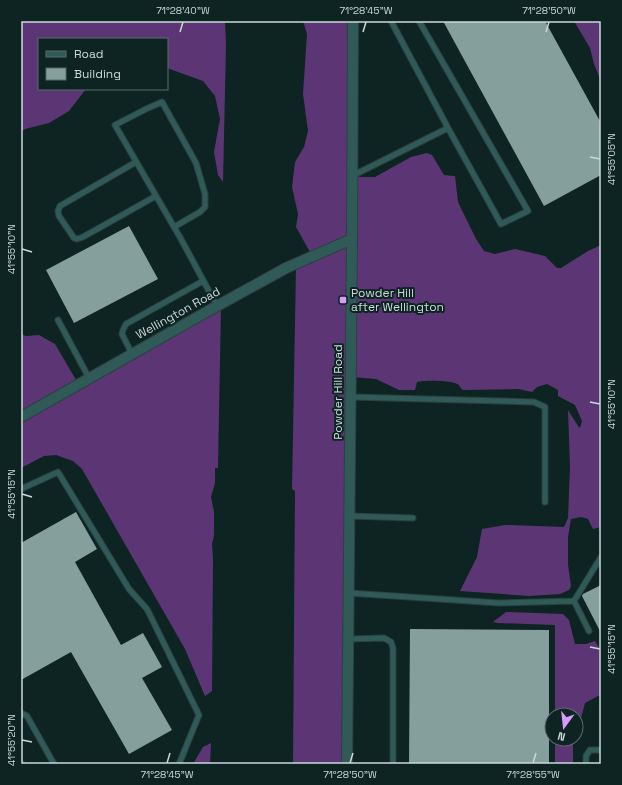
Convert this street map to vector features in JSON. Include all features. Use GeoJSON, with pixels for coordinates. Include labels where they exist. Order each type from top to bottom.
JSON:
{"type":"FeatureCollection","features":[{"type":"Feature","properties":{"kind":"street","name":"Powder Hill Road"},"geometry":{"type":"LineString","coordinates":[[348,764],[352,21]]}},
{"type":"Feature","properties":{"kind":"street","name":"Wellington Road"},"geometry":{"type":"LineString","coordinates":[[21,417],[286,268],[352,239]]}},
{"type":"Feature","properties":{"kind":"lane"},"geometry":{"type":"LineString","coordinates":[[391,21],[501,224],[528,211],[419,21]]}},
{"type":"Feature","properties":{"kind":"lane"},"geometry":{"type":"LineString","coordinates":[[174,227],[200,212],[205,207],[205,194],[196,163],[162,102],[115,125],[174,227],[217,306]]}},
{"type":"Feature","properties":{"kind":"lane"},"geometry":{"type":"LineString","coordinates":[[352,176],[448,128]]}},
{"type":"Feature","properties":{"kind":"lane"},"geometry":{"type":"LineString","coordinates":[[136,162],[60,206],[58,211],[59,216],[74,238],[82,238],[156,196]]}},
{"type":"Feature","properties":{"kind":"lane"},"geometry":{"type":"LineString","coordinates":[[132,354],[122,334],[126,324],[203,281]]}},
{"type":"Feature","properties":{"kind":"lane"},"geometry":{"type":"LineString","coordinates":[[58,320],[90,378]]}},
{"type":"Feature","properties":{"kind":"lane"},"geometry":{"type":"LineString","coordinates":[[351,397],[534,402],[545,407],[545,502]]}},
{"type":"Feature","properties":{"kind":"lane"},"geometry":{"type":"LineString","coordinates":[[21,489],[58,472],[129,589],[147,609],[199,715],[179,764]]}},
{"type":"Feature","properties":{"kind":"lane"},"geometry":{"type":"LineString","coordinates":[[350,516],[413,518]]}},
{"type":"Feature","properties":{"kind":"lane"},"geometry":{"type":"LineString","coordinates":[[574,601],[601,557]]}},
{"type":"Feature","properties":{"kind":"lane"},"geometry":{"type":"LineString","coordinates":[[349,593],[499,603],[574,601]]}},
{"type":"Feature","properties":{"kind":"lane"},"geometry":{"type":"LineString","coordinates":[[574,601],[588,631]]}},
{"type":"Feature","properties":{"kind":"lane"},"geometry":{"type":"LineString","coordinates":[[349,639],[384,638],[391,642],[393,648],[393,764]]}},
{"type":"Feature","properties":{"kind":"lane"},"geometry":{"type":"LineString","coordinates":[[21,714],[27,716],[54,764]]}},
{"type":"Feature","properties":{"kind":"lane"},"geometry":{"type":"LineString","coordinates":[[586,764],[586,756],[590,750],[601,750]]}},
{"type":"Feature","properties":{"kind":"shaded area"},"geometry":{"type":"Polygon","coordinates":[[[21,21],[225,21],[226,44],[223,182],[218,175],[214,152],[220,119],[215,96],[203,81],[168,68],[168,38],[38,38],[38,90],[85,90],[69,111],[49,123],[25,129],[21,132],[21,21]]]}},
{"type":"Feature","properties":{"kind":"shaded area"},"geometry":{"type":"Polygon","coordinates":[[[303,21],[352,21],[354,177],[375,177],[411,157],[427,153],[432,155],[444,175],[455,176],[458,202],[476,239],[484,251],[495,254],[515,249],[545,256],[557,268],[561,268],[588,251],[601,245],[601,527],[593,529],[588,519],[581,517],[571,519],[568,537],[568,565],[571,586],[569,590],[560,594],[529,596],[460,591],[477,557],[482,529],[505,525],[564,527],[568,518],[570,467],[568,410],[580,428],[582,421],[575,405],[558,396],[558,390],[547,384],[537,387],[532,392],[518,389],[463,390],[456,383],[426,381],[417,382],[415,390],[399,390],[376,379],[352,377],[347,764],[293,764],[295,491],[292,489],[296,267],[297,260],[310,252],[296,227],[298,214],[292,187],[295,162],[304,147],[308,131],[303,94],[307,34],[303,21]]]}},
{"type":"Feature","properties":{"kind":"shaded area"},"geometry":{"type":"Polygon","coordinates":[[[574,21],[601,21],[601,81],[594,64],[590,48],[574,21]]]}},
{"type":"Feature","properties":{"kind":"shaded area"},"geometry":{"type":"Polygon","coordinates":[[[221,306],[218,468],[215,468],[215,483],[211,497],[214,512],[214,535],[212,544],[212,691],[205,696],[185,649],[82,469],[73,461],[56,455],[44,456],[21,468],[21,334],[26,336],[39,335],[55,344],[79,385],[221,306]]]}},
{"type":"Feature","properties":{"kind":"shaded area"},"geometry":{"type":"Polygon","coordinates":[[[506,612],[563,614],[569,620],[575,644],[586,644],[595,641],[601,651],[601,696],[598,696],[585,703],[584,707],[555,707],[555,625],[493,622],[506,612]]]}},
{"type":"Feature","properties":{"kind":"shaded area"},"geometry":{"type":"Polygon","coordinates":[[[211,743],[210,764],[193,764],[203,747],[211,743]]]}},
{"type":"Feature","properties":{"kind":"shaded area"},"geometry":{"type":"Polygon","coordinates":[[[555,747],[573,747],[573,764],[555,764],[555,747]]]}},
{"type":"Feature","properties":{"kind":"building"},"geometry":{"type":"Polygon","coordinates":[[[443,21],[545,21],[601,123],[601,175],[544,206],[443,21]]]}},
{"type":"Feature","properties":{"kind":"building"},"geometry":{"type":"Polygon","coordinates":[[[129,226],[158,279],[74,323],[46,270],[129,226]]]}},
{"type":"Feature","properties":{"kind":"building"},"geometry":{"type":"Polygon","coordinates":[[[76,512],[97,549],[75,562],[121,645],[143,633],[162,667],[142,678],[172,730],[129,754],[71,652],[21,680],[21,543],[76,512]]]}},
{"type":"Feature","properties":{"kind":"building"},"geometry":{"type":"Polygon","coordinates":[[[601,585],[601,633],[582,596],[583,594],[601,585]]]}},
{"type":"Feature","properties":{"kind":"building"},"geometry":{"type":"Polygon","coordinates":[[[410,629],[549,630],[549,707],[544,707],[544,747],[549,747],[549,764],[409,764],[410,629]]]}},
{"type":"Feature","properties":{"kind":"place","name":"Powder Hill after Wellington"},"geometry":{"type":"Point","coordinates":[343,300]}}]}
